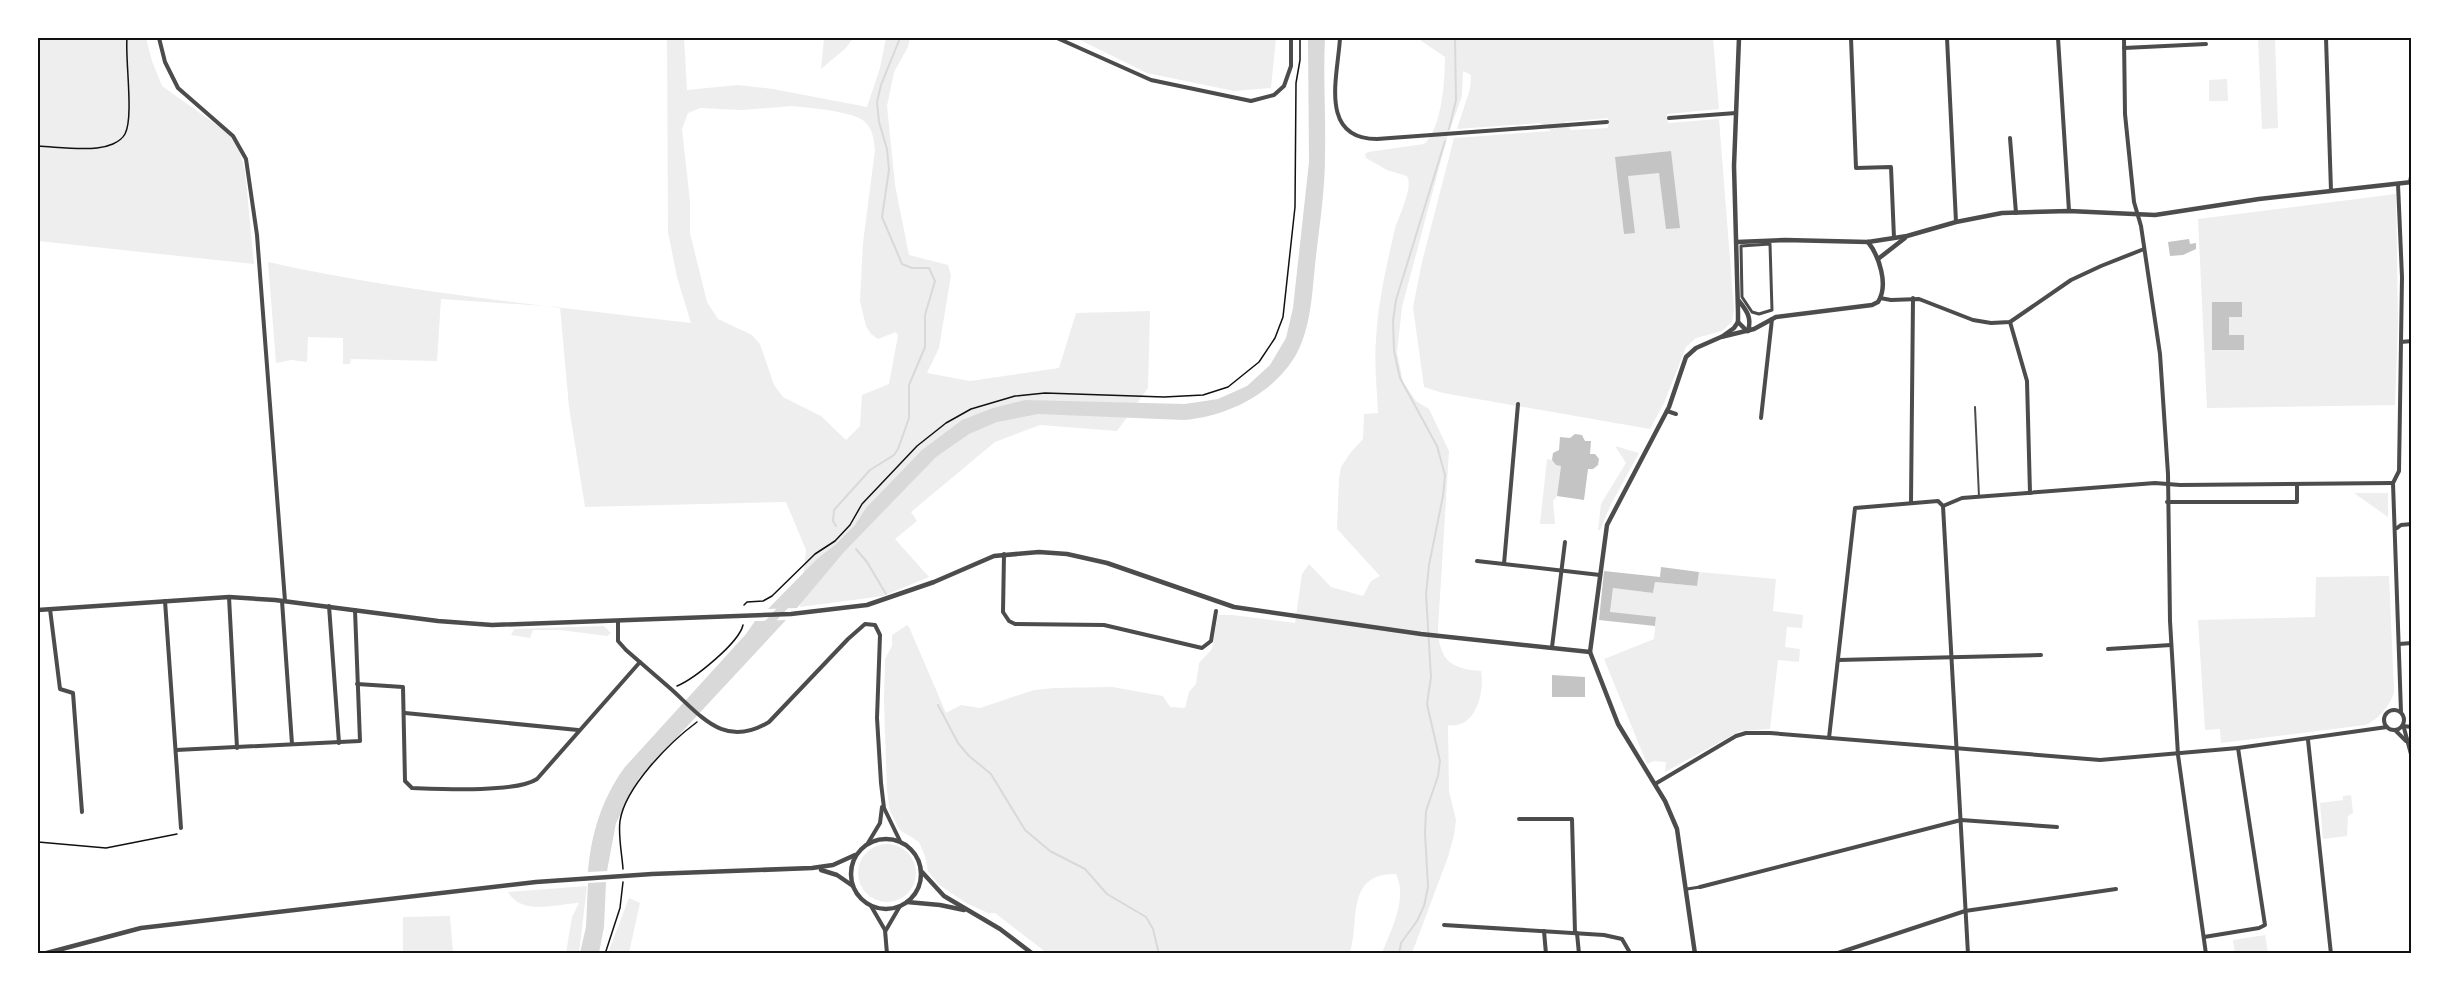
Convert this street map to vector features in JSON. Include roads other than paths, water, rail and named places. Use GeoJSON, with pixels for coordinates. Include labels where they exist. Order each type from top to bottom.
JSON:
{"type":"FeatureCollection","features":[{"type":"Feature","properties":{"kind":"street"},"geometry":{"type":"LineString","coordinates":[[159,38],[165,62],[178,88],[233,136],[246,159],[251,183],[257,235],[292,744]]}},
{"type":"Feature","properties":{"kind":"street"},"geometry":{"type":"LineString","coordinates":[[1058,38],[1151,80],[1251,101],[1274,95],[1284,86],[1290,73],[1291,38]]}},
{"type":"Feature","properties":{"kind":"street"},"geometry":{"type":"LineString","coordinates":[[1340,38],[1335,108],[1343,125],[1361,136],[1377,139],[1607,122]]}},
{"type":"Feature","properties":{"kind":"street"},"geometry":{"type":"LineString","coordinates":[[1695,954],[1677,829],[1655,784],[1618,724],[1590,651],[1608,520],[1667,411],[1686,357],[1696,348],[1721,337],[1734,328],[1738,322],[1734,166],[1739,38]]}},
{"type":"Feature","properties":{"kind":"street"},"geometry":{"type":"LineString","coordinates":[[1851,38],[1856,168],[1891,167],[1893,248]]}},
{"type":"Feature","properties":{"kind":"street"},"geometry":{"type":"LineString","coordinates":[[1947,38],[1956,222]]}},
{"type":"Feature","properties":{"kind":"street"},"geometry":{"type":"LineString","coordinates":[[2058,38],[2069,211]]}},
{"type":"Feature","properties":{"kind":"street"},"geometry":{"type":"LineString","coordinates":[[2124,38],[2125,114],[2134,202],[2138,213],[2159,339],[2167,484],[2171,645],[2178,755],[2206,954]]}},
{"type":"Feature","properties":{"kind":"street"},"geometry":{"type":"LineString","coordinates":[[2326,38],[2331,191]]}},
{"type":"Feature","properties":{"kind":"street"},"geometry":{"type":"LineString","coordinates":[[2124,48],[2206,44]]}},
{"type":"Feature","properties":{"kind":"street"},"geometry":{"type":"LineString","coordinates":[[1669,118],[1736,112]]}},
{"type":"Feature","properties":{"kind":"street"},"geometry":{"type":"LineString","coordinates":[[2010,138],[2016,213]]}},
{"type":"Feature","properties":{"kind":"street"},"geometry":{"type":"LineString","coordinates":[[1737,242],[1785,240],[1868,242],[1907,236],[1956,222],[1996,214],[2069,211],[2168,214],[2229,203],[2411,182],[2412,171]]}},
{"type":"Feature","properties":{"kind":"street"},"geometry":{"type":"LineString","coordinates":[[2398,183],[2402,267],[2399,471],[2393,483],[2400,694],[2403,727],[2412,758]]}},
{"type":"Feature","properties":{"kind":"street"},"geometry":{"type":"LineString","coordinates":[[1878,259],[1907,236]]}},
{"type":"Feature","properties":{"kind":"street"},"geometry":{"type":"LineString","coordinates":[[1721,337],[1748,332],[1772,319],[1872,304],[1880,298],[1882,287],[1878,259],[1868,242]]}},
{"type":"Feature","properties":{"kind":"street"},"geometry":{"type":"LineString","coordinates":[[1770,244],[1771,292],[1772,310],[1759,314],[1752,312],[1742,297],[1741,246],[1770,244]]}},
{"type":"Feature","properties":{"kind":"street"},"geometry":{"type":"LineString","coordinates":[[1880,298],[1891,300],[1913,298],[1973,320],[1991,323],[2010,322],[2071,280],[2144,249]]}},
{"type":"Feature","properties":{"kind":"street"},"geometry":{"type":"LineString","coordinates":[[1911,502],[1913,298]]}},
{"type":"Feature","properties":{"kind":"street"},"geometry":{"type":"LineString","coordinates":[[1739,301],[1749,316],[1748,332]]}},
{"type":"Feature","properties":{"kind":"street"},"geometry":{"type":"LineString","coordinates":[[1761,418],[1772,319]]}},
{"type":"Feature","properties":{"kind":"street"},"geometry":{"type":"LineString","coordinates":[[1738,322],[1748,332]]}},
{"type":"Feature","properties":{"kind":"street"},"geometry":{"type":"LineString","coordinates":[[2010,322],[2027,381],[2030,493]]}},
{"type":"Feature","properties":{"kind":"street"},"geometry":{"type":"LineString","coordinates":[[2401,342],[2412,341]]}},
{"type":"Feature","properties":{"kind":"street"},"geometry":{"type":"LineString","coordinates":[[1504,564],[1518,404]]}},
{"type":"Feature","properties":{"kind":"street"},"geometry":{"type":"LineString","coordinates":[[1667,411],[1676,414]]}},
{"type":"Feature","properties":{"kind":"street"},"geometry":{"type":"LineString","coordinates":[[1943,506],[1953,500],[1978,497],[2144,483],[2393,483]]}},
{"type":"Feature","properties":{"kind":"street"},"geometry":{"type":"LineString","coordinates":[[2167,502],[2297,502],[2297,484]]}},
{"type":"Feature","properties":{"kind":"street"},"geometry":{"type":"LineString","coordinates":[[1830,738],[1856,508],[1938,501],[1943,506],[1968,954]]}},
{"type":"Feature","properties":{"kind":"street"},"geometry":{"type":"LineString","coordinates":[[2396,529],[2401,525],[2412,524]]}},
{"type":"Feature","properties":{"kind":"street"},"geometry":{"type":"LineString","coordinates":[[1552,647],[1565,542]]}},
{"type":"Feature","properties":{"kind":"street"},"geometry":{"type":"LineString","coordinates":[[38,610],[228,597],[329,606],[474,624],[791,614],[841,609],[884,600],[1004,554],[1039,552],[1087,558],[1128,569],[1226,605],[1421,634],[1590,651]]}},
{"type":"Feature","properties":{"kind":"street"},"geometry":{"type":"LineString","coordinates":[[1004,554],[1003,612],[1011,623],[1104,625],[1202,648],[1211,641],[1216,611]]}},
{"type":"Feature","properties":{"kind":"street"},"geometry":{"type":"LineString","coordinates":[[1477,561],[1600,575]]}},
{"type":"Feature","properties":{"kind":"street"},"geometry":{"type":"LineString","coordinates":[[228,597],[237,748]]}},
{"type":"Feature","properties":{"kind":"street"},"geometry":{"type":"LineString","coordinates":[[165,600],[181,828]]}},
{"type":"Feature","properties":{"kind":"street"},"geometry":{"type":"LineString","coordinates":[[329,606],[339,743]]}},
{"type":"Feature","properties":{"kind":"street"},"geometry":{"type":"LineString","coordinates":[[50,609],[60,689],[73,693],[82,812]]}},
{"type":"Feature","properties":{"kind":"street"},"geometry":{"type":"LineString","coordinates":[[176,750],[360,741],[355,610]]}},
{"type":"Feature","properties":{"kind":"street"},"geometry":{"type":"LineString","coordinates":[[43,954],[141,928],[573,879],[812,868],[834,865],[855,855],[868,843],[880,823],[882,800],[877,718],[880,635],[875,625],[866,624],[848,639],[776,716],[762,726],[746,732],[728,731],[710,725],[618,641],[618,621]]}},
{"type":"Feature","properties":{"kind":"street"},"geometry":{"type":"LineString","coordinates":[[2399,644],[2412,643]]}},
{"type":"Feature","properties":{"kind":"street"},"geometry":{"type":"LineString","coordinates":[[2108,649],[2171,645]]}},
{"type":"Feature","properties":{"kind":"street"},"geometry":{"type":"LineString","coordinates":[[1838,660],[1952,659],[2041,655]]}},
{"type":"Feature","properties":{"kind":"street"},"geometry":{"type":"LineString","coordinates":[[357,684],[403,687],[405,781],[412,788],[458,789],[532,782],[543,773],[640,662]]}},
{"type":"Feature","properties":{"kind":"street"},"geometry":{"type":"LineString","coordinates":[[2369,730],[2384,720],[2400,694]]}},
{"type":"Feature","properties":{"kind":"street"},"geometry":{"type":"LineString","coordinates":[[2392,710],[2402,713],[2412,721]]}},
{"type":"Feature","properties":{"kind":"street"},"geometry":{"type":"LineString","coordinates":[[405,713],[579,730]]}},
{"type":"Feature","properties":{"kind":"street"},"geometry":{"type":"LineString","coordinates":[[2384,720],[2387,727]]}},
{"type":"Feature","properties":{"kind":"street"},"geometry":{"type":"LineString","coordinates":[[1655,784],[1741,734],[1770,733],[2100,760],[2178,755],[2308,740],[2387,727],[2396,730],[2409,744]]}},
{"type":"Feature","properties":{"kind":"street"},"geometry":{"type":"LineString","coordinates":[[2396,730],[2412,727]]}},
{"type":"Feature","properties":{"kind":"street"},"geometry":{"type":"LineString","coordinates":[[2409,744],[2412,734]]}},
{"type":"Feature","properties":{"kind":"street"},"geometry":{"type":"LineString","coordinates":[[2308,740],[2331,954]]}},
{"type":"Feature","properties":{"kind":"street"},"geometry":{"type":"LineString","coordinates":[[2204,938],[2265,926],[2238,748]]}},
{"type":"Feature","properties":{"kind":"street"},"geometry":{"type":"LineString","coordinates":[[882,800],[900,841],[915,853],[921,871],[936,889],[966,911],[1000,929],[1033,954]]}},
{"type":"Feature","properties":{"kind":"street"},"geometry":{"type":"LineString","coordinates":[[1520,819],[1572,819],[1576,933],[1579,954]]}},
{"type":"Feature","properties":{"kind":"street"},"geometry":{"type":"LineString","coordinates":[[1687,889],[1961,820],[2057,826]]}},
{"type":"Feature","properties":{"kind":"street"},"geometry":{"type":"LineString","coordinates":[[868,843],[881,838],[900,841]]}},
{"type":"Feature","properties":{"kind":"street"},"geometry":{"type":"LineString","coordinates":[[855,855],[850,874],[853,886],[860,898],[871,906],[882,909],[900,906],[907,902],[920,885],[921,871]]}},
{"type":"Feature","properties":{"kind":"street"},"geometry":{"type":"LineString","coordinates":[[812,868],[831,872],[853,886]]}},
{"type":"Feature","properties":{"kind":"street"},"geometry":{"type":"LineString","coordinates":[[1834,954],[1965,911],[2116,889]]}},
{"type":"Feature","properties":{"kind":"street"},"geometry":{"type":"LineString","coordinates":[[907,902],[940,905],[966,911]]}},
{"type":"Feature","properties":{"kind":"street"},"geometry":{"type":"LineString","coordinates":[[871,906],[885,930],[887,954]]}},
{"type":"Feature","properties":{"kind":"street"},"geometry":{"type":"LineString","coordinates":[[885,930],[900,906]]}},
{"type":"Feature","properties":{"kind":"street"},"geometry":{"type":"LineString","coordinates":[[1444,925],[1576,933],[1622,939],[1629,951]]}},
{"type":"Feature","properties":{"kind":"street"},"geometry":{"type":"LineString","coordinates":[[1544,931],[1546,954]]}},
{"type":"Feature","properties":{"kind":"lane"},"geometry":{"type":"LineString","coordinates":[[1975,407],[1978,497]]}},
{"type":"Feature","properties":{"kind":"waterway"},"geometry":{"type":"LineString","coordinates":[[836,526],[833,521],[834,510],[870,470],[894,455],[898,449],[909,418],[909,385],[925,347],[925,315],[935,281],[929,268],[912,268],[902,264],[882,217],[889,170],[877,102],[881,85],[900,38]]}},
{"type":"Feature","properties":{"kind":"waterway"},"geometry":{"type":"LineString","coordinates":[[1449,129],[1456,100],[1455,38]]}},
{"type":"Feature","properties":{"kind":"waterway"},"geometry":{"type":"LineString","coordinates":[[1399,954],[1401,943],[1417,921],[1424,906],[1428,887],[1426,811],[1438,776],[1440,761],[1427,704],[1431,677],[1426,594],[1445,475],[1437,446],[1400,378],[1394,351],[1393,321],[1396,300],[1445,141]]}},
{"type":"Feature","properties":{"kind":"waterway"},"geometry":{"type":"LineString","coordinates":[[856,549],[867,562],[886,594]]}},
{"type":"Feature","properties":{"kind":"waterway"},"geometry":{"type":"LineString","coordinates":[[764,628],[790,600]]}},
{"type":"Feature","properties":{"kind":"waterway"},"geometry":{"type":"LineString","coordinates":[[938,705],[958,743],[969,756],[991,774],[1025,830],[1050,851],[1085,869],[1107,894],[1146,917],[1153,929],[1159,954]]}}]}
